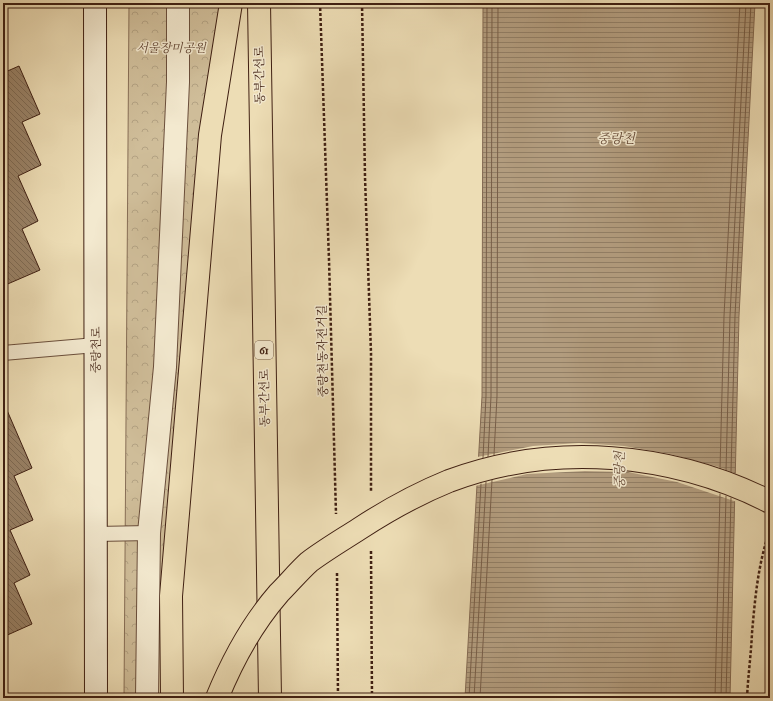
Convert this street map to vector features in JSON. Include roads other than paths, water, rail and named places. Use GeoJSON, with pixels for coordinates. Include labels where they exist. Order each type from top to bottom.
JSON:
{"type":"FeatureCollection","features":[{"type":"Feature","properties":{"kind":"highway"},"geometry":{"type":"LineString","coordinates":[[172,698],[171,596],[207,167],[210,135],[231,3]]}},
{"type":"Feature","properties":{"kind":"highway","name":"동부간선로"},"geometry":{"type":"LineString","coordinates":[[258,3],[270,698]]}},
{"type":"Feature","properties":{"kind":"highway"},"geometry":{"type":"LineString","coordinates":[[217,698],[228,672],[253,628],[280,593],[308,563],[401,502],[450,481],[490,469],[527,461],[602,457],[640,461],[687,470],[739,487],[770,502]]}},
{"type":"Feature","properties":{"kind":"main road","name":"중랑천로"},"geometry":{"type":"LineString","coordinates":[[95,3],[96,698]]}},
{"type":"Feature","properties":{"kind":"main road"},"geometry":{"type":"LineString","coordinates":[[147,698],[149,534],[165,367],[178,82],[178,3]]}},
{"type":"Feature","properties":{"kind":"lane"},"geometry":{"type":"LineString","coordinates":[[3,353],[96,345]]}},
{"type":"Feature","properties":{"kind":"lane"},"geometry":{"type":"LineString","coordinates":[[96,534],[149,534]]}},
{"type":"Feature","properties":{"kind":"water","name":"중랑천"},"geometry":{"type":"Polygon","coordinates":[[[483,3],[755,3],[739,316],[730,698],[465,698],[482,396],[483,3]]]}},
{"type":"Feature","properties":{"kind":"park label","name":"서울장미공원"},"geometry":{"type":"Point","coordinates":[171,48]}}]}
